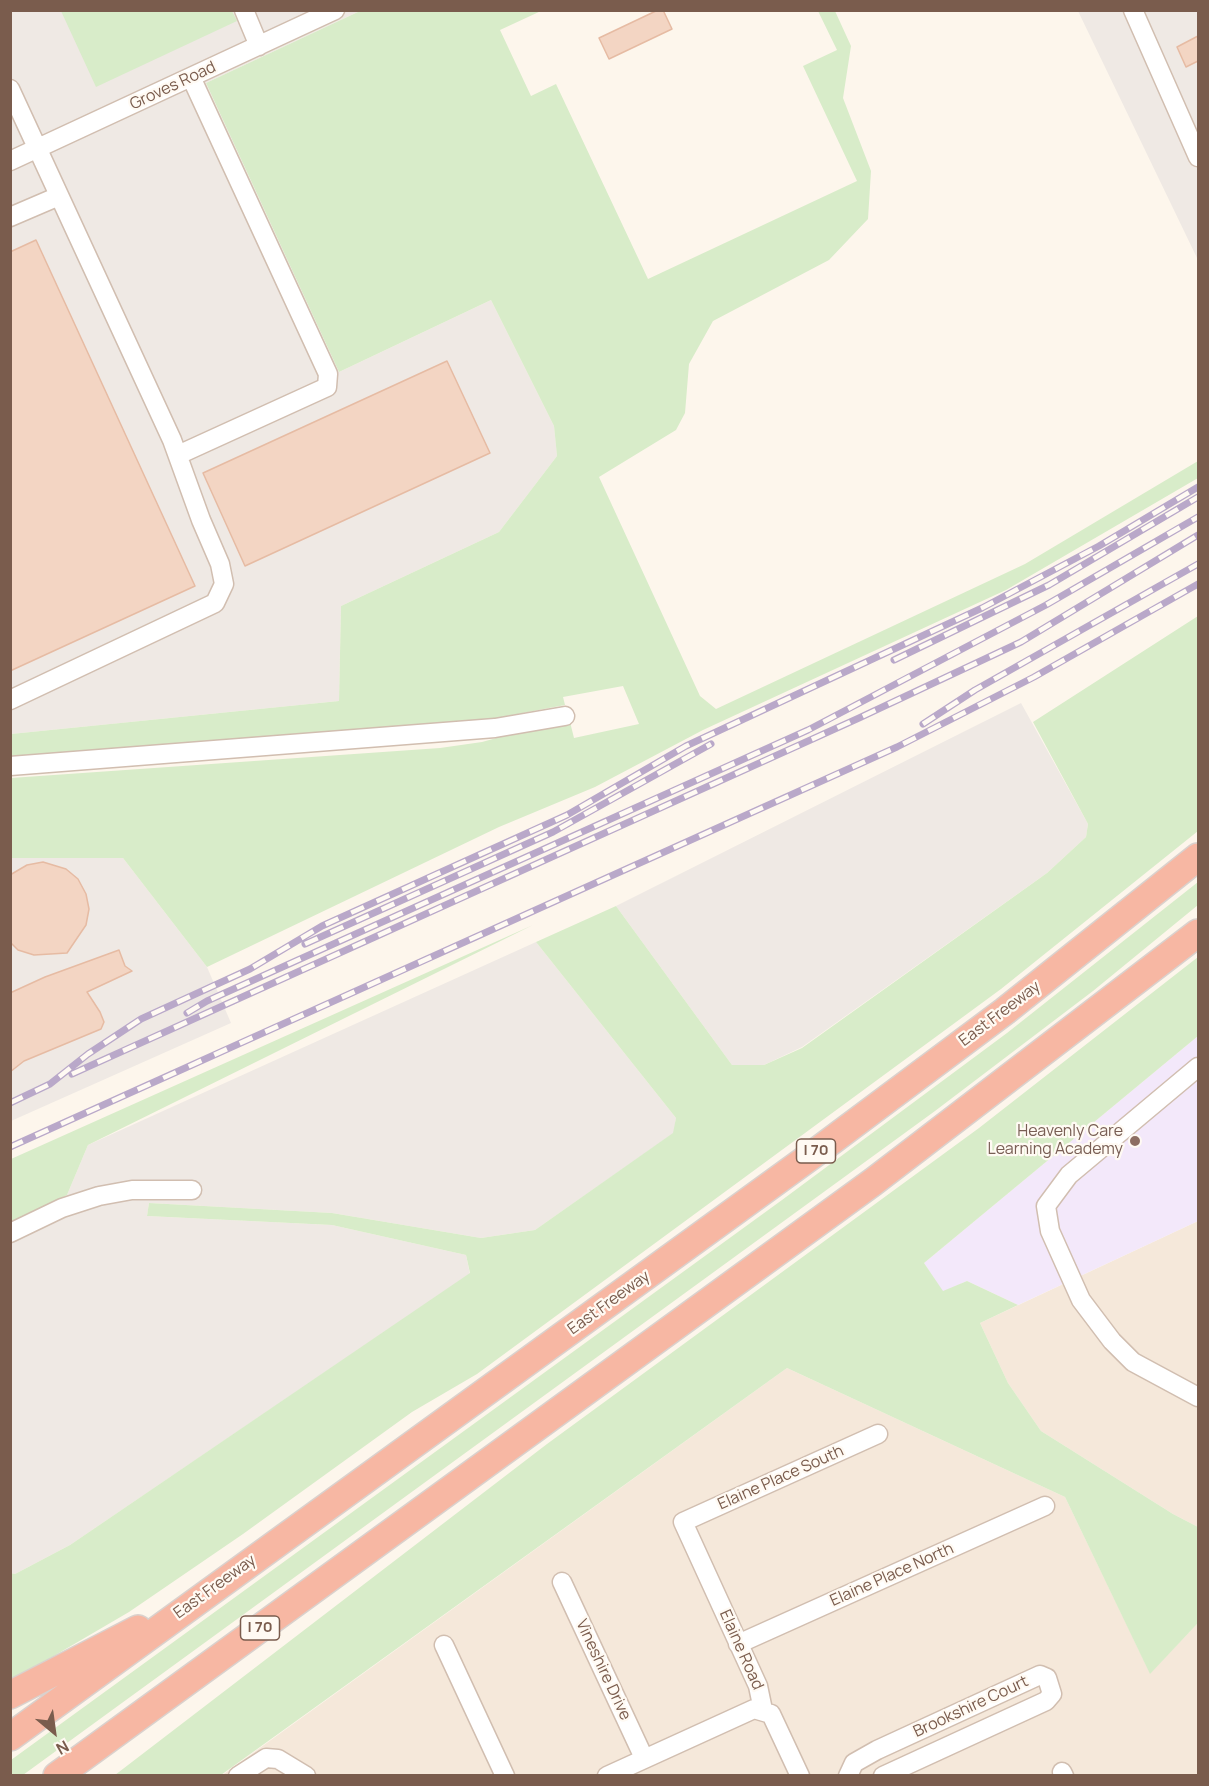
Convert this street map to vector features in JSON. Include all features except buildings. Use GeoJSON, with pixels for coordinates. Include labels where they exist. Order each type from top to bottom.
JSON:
{"type":"FeatureCollection","features":[{"type":"Feature","properties":{"kind":"highway","name":"East Freeway"},"geometry":{"type":"LineString","coordinates":[[10,1737],[819,1150],[1005,1011],[1198,857]]}},
{"type":"Feature","properties":{"kind":"highway","name":"I 70"},"geometry":{"type":"LineString","coordinates":[[57,1776],[882,1175],[1198,933]]}},
{"type":"Feature","properties":{"kind":"highway"},"geometry":{"type":"LineString","coordinates":[[88,1776],[420,1512]]}},
{"type":"Feature","properties":{"kind":"highway"},"geometry":{"type":"LineString","coordinates":[[10,1695],[107,1643],[190,1605]]}},
{"type":"Feature","properties":{"kind":"street"},"geometry":{"type":"LineString","coordinates":[[244,10],[259,46]]}},
{"type":"Feature","properties":{"kind":"street","name":"Groves Road"},"geometry":{"type":"LineString","coordinates":[[10,161],[336,10]]}},
{"type":"Feature","properties":{"kind":"street"},"geometry":{"type":"LineString","coordinates":[[1132,10],[1198,158]]}},
{"type":"Feature","properties":{"kind":"street"},"geometry":{"type":"LineString","coordinates":[[178,455],[327,387],[328,374],[191,77]]}},
{"type":"Feature","properties":{"kind":"street"},"geometry":{"type":"LineString","coordinates":[[10,88],[178,455],[201,520],[220,564],[225,584],[215,603],[10,700]]}},
{"type":"Feature","properties":{"kind":"street"},"geometry":{"type":"LineString","coordinates":[[10,217],[59,196]]}},
{"type":"Feature","properties":{"kind":"street"},"geometry":{"type":"LineString","coordinates":[[10,766],[495,728],[565,716]]}},
{"type":"Feature","properties":{"kind":"street"},"geometry":{"type":"LineString","coordinates":[[1197,1393],[1133,1362],[1112,1341],[1081,1300],[1050,1231],[1046,1206],[1069,1175],[1198,1067]]}},
{"type":"Feature","properties":{"kind":"street"},"geometry":{"type":"LineString","coordinates":[[10,1233],[62,1208],[99,1196],[132,1190],[192,1190]]}},
{"type":"Feature","properties":{"kind":"street","name":"Elaine Place South"},"geometry":{"type":"LineString","coordinates":[[683,1522],[878,1434]]}},
{"type":"Feature","properties":{"kind":"street","name":"Elaine Place North"},"geometry":{"type":"LineString","coordinates":[[738,1644],[1045,1506]]}},
{"type":"Feature","properties":{"kind":"street","name":"Elaine Road"},"geometry":{"type":"LineString","coordinates":[[683,1522],[760,1692],[763,1710],[771,1714],[775,1721],[800,1776]]}},
{"type":"Feature","properties":{"kind":"street","name":"Vineshire Drive"},"geometry":{"type":"LineString","coordinates":[[562,1582],[644,1758]]}},
{"type":"Feature","properties":{"kind":"street"},"geometry":{"type":"LineString","coordinates":[[444,1645],[505,1776]]}},
{"type":"Feature","properties":{"kind":"street","name":"Brookshire Court"},"geometry":{"type":"LineString","coordinates":[[848,1776],[854,1763],[877,1750],[1040,1675],[1047,1678],[1052,1695],[1046,1701],[883,1776]]}},
{"type":"Feature","properties":{"kind":"street"},"geometry":{"type":"LineString","coordinates":[[607,1776],[746,1711],[763,1710]]}},
{"type":"Feature","properties":{"kind":"street"},"geometry":{"type":"LineString","coordinates":[[238,1776],[266,1758],[278,1759],[306,1776]]}},
{"type":"Feature","properties":{"kind":"shaded area"},"geometry":{"type":"Polygon","coordinates":[[[11,11],[360,11],[206,83],[339,372],[491,300],[554,426],[557,456],[499,532],[341,606],[339,701],[11,734],[11,11]]]}},
{"type":"Feature","properties":{"kind":"shaded area"},"geometry":{"type":"Polygon","coordinates":[[[1078,11],[1198,11],[1198,260],[1078,11]]]}},
{"type":"Feature","properties":{"kind":"shaded area"},"geometry":{"type":"Polygon","coordinates":[[[1021,703],[1088,824],[1086,837],[1047,873],[802,1047],[764,1065],[732,1065],[616,906],[1021,703]]]}},
{"type":"Feature","properties":{"kind":"shaded area"},"geometry":{"type":"Polygon","coordinates":[[[11,858],[123,858],[207,967],[231,1023],[11,1121],[11,858]]]}},
{"type":"Feature","properties":{"kind":"shaded area"},"geometry":{"type":"Polygon","coordinates":[[[536,942],[676,1118],[674,1133],[535,1230],[481,1238],[332,1213],[149,1203],[147,1216],[332,1225],[466,1255],[470,1274],[70,1545],[15,1574],[10,1573],[10,1224],[67,1195],[88,1145],[536,942]]]}},
{"type":"Feature","properties":{"kind":"shaded area","name":"Heavenly Care Learning Academy"},"geometry":{"type":"Polygon","coordinates":[[[1198,1036],[1198,1221],[1018,1305],[967,1281],[943,1292],[924,1263],[1198,1036]]]}},
{"type":"Feature","properties":{"kind":"shaded area"},"geometry":{"type":"Polygon","coordinates":[[[1198,1221],[1198,1527],[1173,1514],[1041,1431],[1008,1383],[980,1323],[1198,1221]]]}},
{"type":"Feature","properties":{"kind":"shaded area"},"geometry":{"type":"Polygon","coordinates":[[[787,1368],[1065,1497],[1150,1673],[1198,1623],[1198,1775],[221,1776],[787,1368]]]}},
{"type":"Feature","properties":{"kind":"green space"},"geometry":{"type":"Polygon","coordinates":[[[61,11],[232,11],[237,21],[96,87],[61,11]]]}},
{"type":"Feature","properties":{"kind":"green space"},"geometry":{"type":"Polygon","coordinates":[[[360,11],[541,11],[500,30],[531,96],[556,84],[648,279],[857,181],[803,66],[837,50],[818,11],[835,11],[851,46],[843,98],[871,171],[868,219],[829,260],[713,321],[689,364],[685,413],[676,430],[599,477],[700,696],[716,709],[1025,564],[1198,461],[1198,478],[1006,590],[703,730],[595,787],[499,827],[207,967],[123,858],[11,858],[11,778],[440,748],[482,742],[569,718],[574,738],[639,724],[623,686],[563,697],[565,705],[454,726],[11,764],[11,734],[339,701],[341,606],[499,532],[557,456],[554,426],[491,300],[339,372],[206,83],[360,11]]]}},
{"type":"Feature","properties":{"kind":"green space"},"geometry":{"type":"Polygon","coordinates":[[[1198,616],[1198,831],[1001,989],[477,1374],[412,1412],[243,1534],[129,1612],[11,1681],[10,1573],[15,1574],[70,1545],[470,1273],[466,1255],[332,1225],[147,1216],[149,1203],[332,1213],[481,1238],[535,1230],[673,1133],[676,1118],[536,942],[616,906],[732,1065],[764,1065],[802,1048],[1047,873],[1086,837],[1088,824],[1033,722],[1198,616]]]}},
{"type":"Feature","properties":{"kind":"green space"},"geometry":{"type":"Polygon","coordinates":[[[1198,882],[1198,905],[1093,991],[935,1111],[23,1775],[11,1775],[11,1760],[782,1200],[1007,1033],[1198,882]]]}},
{"type":"Feature","properties":{"kind":"green space"},"geometry":{"type":"Polygon","coordinates":[[[533,925],[88,1145],[67,1195],[11,1224],[11,1159],[533,925]]]}},
{"type":"Feature","properties":{"kind":"green space"},"geometry":{"type":"Polygon","coordinates":[[[1198,957],[1198,1036],[924,1263],[943,1291],[967,1281],[1018,1305],[980,1323],[1008,1383],[1041,1431],[1173,1514],[1198,1527],[1198,1623],[1150,1674],[1065,1497],[787,1368],[221,1775],[115,1775],[547,1444],[979,1128],[1198,957]]]}},
{"type":"Feature","properties":{"kind":"railway"},"geometry":{"type":"LineString","coordinates":[[10,1103],[50,1084],[88,1054],[141,1019],[250,969],[322,926],[567,815],[686,746],[982,608],[1099,546],[1198,487]]}},
{"type":"Feature","properties":{"kind":"railway"},"geometry":{"type":"LineString","coordinates":[[894,660],[1049,585],[1198,497]]}},
{"type":"Feature","properties":{"kind":"railway"},"geometry":{"type":"LineString","coordinates":[[187,1013],[207,1001],[808,730],[1046,605],[1198,517]]}},
{"type":"Feature","properties":{"kind":"railway"},"geometry":{"type":"LineString","coordinates":[[72,1074],[859,718],[1021,642],[1198,535]]}},
{"type":"Feature","properties":{"kind":"railway"},"geometry":{"type":"LineString","coordinates":[[923,724],[975,690],[1198,564]]}},
{"type":"Feature","properties":{"kind":"railway"},"geometry":{"type":"LineString","coordinates":[[10,1147],[897,747],[1034,677],[1198,584]]}},
{"type":"Feature","properties":{"kind":"railway"},"geometry":{"type":"LineString","coordinates":[[305,944],[553,832],[711,744]]}},
{"type":"Feature","properties":{"kind":"place","name":"Heavenly Care Learning Academy"},"geometry":{"type":"Point","coordinates":[1135,1141]}}]}
